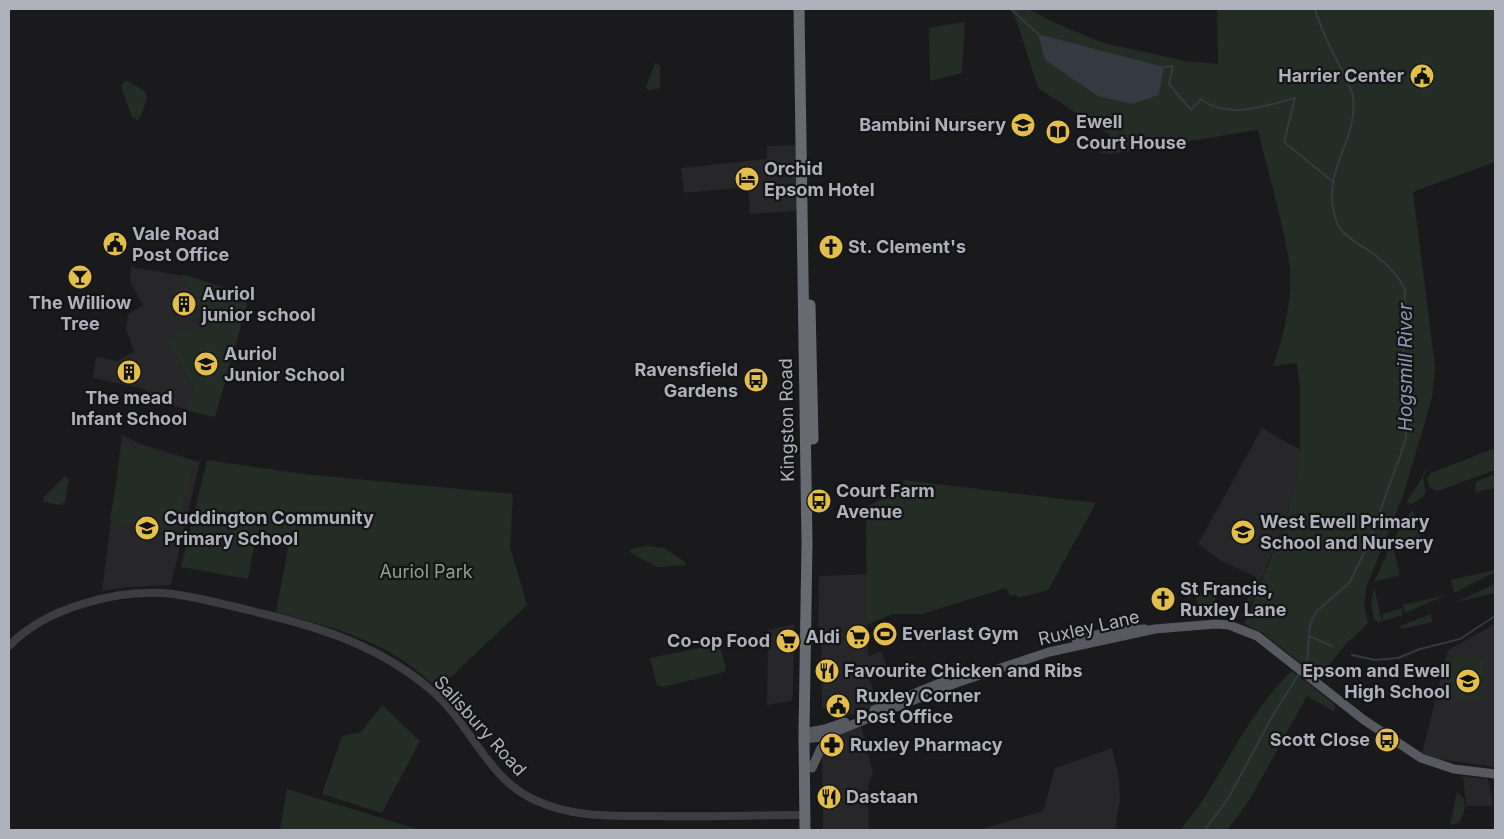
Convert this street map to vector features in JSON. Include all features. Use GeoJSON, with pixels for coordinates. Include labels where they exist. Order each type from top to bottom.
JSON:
{"type":"FeatureCollection","features":[{"type":"Feature","properties":{"kind":"highway","name":"Kingston Road"},"geometry":{"type":"LineString","coordinates":[[799,9],[808,736],[812,768],[813,830]]}},
{"type":"Feature","properties":{"kind":"highway","name":"Kingston Road"},"geometry":{"type":"LineString","coordinates":[[805,830],[814,538],[807,9]]}},
{"type":"Feature","properties":{"kind":"main road","name":"Ruxley Lane"},"geometry":{"type":"LineString","coordinates":[[808,736],[938,683],[1052,646],[1114,631],[1204,624],[1229,625],[1257,636],[1364,720],[1421,758],[1454,769],[1495,774]]}},
{"type":"Feature","properties":{"kind":"main road","name":"Ruxley Lane"},"geometry":{"type":"LineString","coordinates":[[808,736],[822,737],[1008,664],[1080,644],[1155,629]]}},
{"type":"Feature","properties":{"kind":"main road"},"geometry":{"type":"LineString","coordinates":[[812,768],[826,742],[841,730]]}},
{"type":"Feature","properties":{"kind":"street","name":"Salisbury Road"},"geometry":{"type":"LineString","coordinates":[[9,646],[24,632],[39,622],[60,613],[105,599],[147,594],[171,594],[219,603],[328,631],[392,661],[437,696],[497,773],[524,795],[552,807],[595,816],[805,815]]}},
{"type":"Feature","properties":{"kind":"shaded area"},"geometry":{"type":"Polygon","coordinates":[[[1038,34],[1164,67],[1159,95],[1132,104],[1098,96],[1045,60],[1038,34]]]}},
{"type":"Feature","properties":{"kind":"shaded area"},"geometry":{"type":"Polygon","coordinates":[[[796,145],[797,211],[750,214],[748,187],[684,193],[681,168],[767,159],[767,146],[796,145]]]}},
{"type":"Feature","properties":{"kind":"shaded area","name":"Auriol Junior School"},"geometry":{"type":"Polygon","coordinates":[[[131,267],[190,277],[238,292],[247,303],[215,417],[159,402],[144,389],[93,378],[96,357],[117,361],[134,351],[126,329],[128,314],[143,305],[130,281],[131,267]]]}},
{"type":"Feature","properties":{"kind":"shaded area","name":"West Ewell Primary School and Nursery"},"geometry":{"type":"Polygon","coordinates":[[[1262,428],[1300,450],[1300,465],[1286,520],[1245,618],[1241,616],[1256,577],[1221,561],[1198,544],[1262,428]]]}},
{"type":"Feature","properties":{"kind":"shaded area","name":"Cuddington Community Primary School"},"geometry":{"type":"Polygon","coordinates":[[[122,435],[141,444],[200,462],[171,585],[127,587],[102,591],[122,435]]]}},
{"type":"Feature","properties":{"kind":"shaded area"},"geometry":{"type":"Polygon","coordinates":[[[867,574],[868,656],[881,651],[889,672],[870,679],[877,705],[848,716],[836,717],[822,707],[821,627],[818,627],[819,576],[867,574]]]}},
{"type":"Feature","properties":{"kind":"shaded area"},"geometry":{"type":"Polygon","coordinates":[[[794,624],[793,697],[791,701],[767,705],[768,630],[794,624]]]}},
{"type":"Feature","properties":{"kind":"shaded area","name":"Epsom and Ewell High School"},"geometry":{"type":"Polygon","coordinates":[[[1495,624],[1495,767],[1439,759],[1422,753],[1448,650],[1495,624]]]}},
{"type":"Feature","properties":{"kind":"shaded area"},"geometry":{"type":"Polygon","coordinates":[[[861,725],[873,773],[868,786],[869,830],[823,830],[822,753],[834,737],[861,725]]]}},
{"type":"Feature","properties":{"kind":"shaded area"},"geometry":{"type":"Polygon","coordinates":[[[1112,748],[1119,778],[1120,800],[1115,830],[979,830],[1043,811],[1055,768],[1112,748]]]}},
{"type":"Feature","properties":{"kind":"shaded area"},"geometry":{"type":"Polygon","coordinates":[[[1463,776],[1488,779],[1493,806],[1466,806],[1463,776]]]}},
{"type":"Feature","properties":{"kind":"green space"},"geometry":{"type":"Polygon","coordinates":[[[1010,9],[1028,9],[1057,24],[1104,43],[1185,61],[1218,64],[1217,9],[1495,9],[1495,162],[1413,192],[1435,366],[1432,398],[1403,496],[1366,588],[1364,605],[1368,624],[1345,645],[1321,676],[1316,675],[1261,632],[1244,624],[1286,520],[1300,465],[1300,387],[1297,363],[1273,366],[1287,314],[1290,273],[1283,228],[1258,130],[1110,154],[1100,153],[1110,135],[1038,88],[1016,19],[1010,9]]]}},
{"type":"Feature","properties":{"kind":"green space"},"geometry":{"type":"Polygon","coordinates":[[[965,22],[962,73],[930,81],[929,28],[965,22]]]}},
{"type":"Feature","properties":{"kind":"green space"},"geometry":{"type":"Polygon","coordinates":[[[655,63],[660,66],[660,88],[648,90],[646,87],[655,63]]]}},
{"type":"Feature","properties":{"kind":"green space"},"geometry":{"type":"Polygon","coordinates":[[[128,81],[144,91],[147,97],[141,116],[137,120],[132,117],[121,86],[123,82],[128,81]]]}},
{"type":"Feature","properties":{"kind":"green space"},"geometry":{"type":"Polygon","coordinates":[[[182,274],[238,292],[247,304],[215,417],[188,411],[194,387],[167,340],[207,321],[182,274]]]}},
{"type":"Feature","properties":{"kind":"green space"},"geometry":{"type":"Polygon","coordinates":[[[123,444],[195,461],[172,541],[162,532],[149,538],[133,523],[113,526],[110,519],[123,444]]]}},
{"type":"Feature","properties":{"kind":"green space"},"geometry":{"type":"Polygon","coordinates":[[[1495,448],[1495,470],[1438,491],[1430,488],[1427,478],[1431,473],[1495,448]]]}},
{"type":"Feature","properties":{"kind":"green space","name":"Auriol Park"},"geometry":{"type":"Polygon","coordinates":[[[207,460],[303,474],[513,494],[510,547],[527,605],[438,689],[419,672],[381,648],[342,631],[276,612],[288,548],[255,541],[248,579],[181,567],[207,460]]]}},
{"type":"Feature","properties":{"kind":"green space"},"geometry":{"type":"Polygon","coordinates":[[[1428,470],[1423,476],[1424,495],[1412,504],[1406,502],[1421,480],[1424,472],[1428,470]]]}},
{"type":"Feature","properties":{"kind":"green space"},"geometry":{"type":"Polygon","coordinates":[[[1495,474],[1495,488],[1476,492],[1475,485],[1477,481],[1495,474]]]}},
{"type":"Feature","properties":{"kind":"green space"},"geometry":{"type":"Polygon","coordinates":[[[65,476],[69,480],[65,502],[61,505],[44,502],[43,498],[65,476]]]}},
{"type":"Feature","properties":{"kind":"green space"},"geometry":{"type":"Polygon","coordinates":[[[903,480],[1096,503],[1048,590],[1018,598],[1016,594],[1010,596],[1006,588],[922,614],[893,614],[867,625],[866,507],[905,488],[903,480]]]}},
{"type":"Feature","properties":{"kind":"green space"},"geometry":{"type":"Polygon","coordinates":[[[1413,510],[1421,539],[1390,547],[1403,521],[1413,510]]]}},
{"type":"Feature","properties":{"kind":"green space"},"geometry":{"type":"Polygon","coordinates":[[[648,546],[664,548],[685,562],[686,565],[657,567],[629,552],[631,549],[648,546]]]}},
{"type":"Feature","properties":{"kind":"green space"},"geometry":{"type":"Polygon","coordinates":[[[1389,549],[1394,550],[1400,575],[1374,582],[1389,549]]]}},
{"type":"Feature","properties":{"kind":"green space"},"geometry":{"type":"Polygon","coordinates":[[[1495,570],[1495,572],[1454,593],[1451,580],[1495,570]]]}},
{"type":"Feature","properties":{"kind":"green space"},"geometry":{"type":"Polygon","coordinates":[[[1495,584],[1495,593],[1456,602],[1495,584]]]}},
{"type":"Feature","properties":{"kind":"green space"},"geometry":{"type":"Polygon","coordinates":[[[1374,587],[1382,621],[1379,623],[1374,619],[1371,605],[1374,587]]]}},
{"type":"Feature","properties":{"kind":"green space"},"geometry":{"type":"Polygon","coordinates":[[[1204,590],[1216,597],[1214,613],[1198,613],[1196,598],[1204,590]]]}},
{"type":"Feature","properties":{"kind":"green space"},"geometry":{"type":"Polygon","coordinates":[[[1447,595],[1405,613],[1403,605],[1447,595]]]}},
{"type":"Feature","properties":{"kind":"green space"},"geometry":{"type":"Polygon","coordinates":[[[1402,608],[1403,615],[1383,621],[1382,614],[1402,608]]]}},
{"type":"Feature","properties":{"kind":"green space"},"geometry":{"type":"Polygon","coordinates":[[[1431,614],[1432,622],[1401,629],[1400,626],[1431,614]]]}},
{"type":"Feature","properties":{"kind":"green space"},"geometry":{"type":"Polygon","coordinates":[[[719,644],[726,668],[724,672],[663,687],[657,685],[650,658],[719,644]]]}},
{"type":"Feature","properties":{"kind":"green space"},"geometry":{"type":"Polygon","coordinates":[[[1453,654],[1484,660],[1480,700],[1448,696],[1453,654]]]}},
{"type":"Feature","properties":{"kind":"green space"},"geometry":{"type":"Polygon","coordinates":[[[1292,671],[1336,707],[1333,711],[1307,696],[1249,801],[1227,830],[1180,830],[1205,797],[1256,713],[1292,671]]]}},
{"type":"Feature","properties":{"kind":"green space"},"geometry":{"type":"Polygon","coordinates":[[[382,705],[420,741],[382,813],[322,794],[342,736],[361,732],[382,705]]]}},
{"type":"Feature","properties":{"kind":"green space"},"geometry":{"type":"Polygon","coordinates":[[[287,789],[420,830],[280,830],[287,789]]]}},
{"type":"Feature","properties":{"kind":"green space"},"geometry":{"type":"Polygon","coordinates":[[[1457,792],[1464,799],[1465,809],[1459,823],[1450,825],[1457,792]]]}},
{"type":"Feature","properties":{"kind":"waterway"},"geometry":{"type":"LineString","coordinates":[[1011,9],[1038,34]]}},
{"type":"Feature","properties":{"kind":"waterway","name":"Hogsmill River"},"geometry":{"type":"LineString","coordinates":[[1303,668],[1307,662],[1310,624],[1316,612],[1350,582],[1369,542],[1406,439],[1403,368],[1405,289],[1388,266],[1348,237],[1337,223],[1332,205],[1332,188],[1335,172],[1350,128],[1353,113],[1353,96],[1324,35],[1315,9]]}},
{"type":"Feature","properties":{"kind":"waterway"},"geometry":{"type":"LineString","coordinates":[[1164,67],[1173,66],[1169,84],[1191,110],[1201,99],[1223,109],[1235,110],[1259,107],[1295,98],[1284,142],[1332,181]]}},
{"type":"Feature","properties":{"kind":"waterway"},"geometry":{"type":"LineString","coordinates":[[1352,655],[1375,660],[1398,658],[1420,649],[1460,639],[1495,616]]}},
{"type":"Feature","properties":{"kind":"waterway"},"geometry":{"type":"LineString","coordinates":[[1309,636],[1332,646]]}},
{"type":"Feature","properties":{"kind":"waterway","name":"Hogsmill River"},"geometry":{"type":"LineString","coordinates":[[1205,830],[1229,797],[1273,715],[1299,674]]}},
{"type":"Feature","properties":{"kind":"place","name":"Harrier Center"},"geometry":{"type":"Point","coordinates":[1422,76]}},
{"type":"Feature","properties":{"kind":"place","name":"Bambini Nursery"},"geometry":{"type":"Point","coordinates":[1023,125]}},
{"type":"Feature","properties":{"kind":"place","name":"Ewell Court House"},"geometry":{"type":"Point","coordinates":[1058,132]}},
{"type":"Feature","properties":{"kind":"place","name":"Orchid Epsom Hotel"},"geometry":{"type":"Point","coordinates":[747,179]}},
{"type":"Feature","properties":{"kind":"place","name":"Vale Road Post Office"},"geometry":{"type":"Point","coordinates":[115,244]}},
{"type":"Feature","properties":{"kind":"place","name":"St. Clement's"},"geometry":{"type":"Point","coordinates":[831,247]}},
{"type":"Feature","properties":{"kind":"place","name":"The Williow Tree"},"geometry":{"type":"Point","coordinates":[80,277]}},
{"type":"Feature","properties":{"kind":"place","name":"Auriol junior school"},"geometry":{"type":"Point","coordinates":[184,304]}},
{"type":"Feature","properties":{"kind":"place","name":"Auriol Junior School"},"geometry":{"type":"Point","coordinates":[206,364]}},
{"type":"Feature","properties":{"kind":"place","name":"The mead Infant School"},"geometry":{"type":"Point","coordinates":[129,372]}},
{"type":"Feature","properties":{"kind":"place","name":"Ravensfield Gardens"},"geometry":{"type":"Point","coordinates":[756,380]}},
{"type":"Feature","properties":{"kind":"place","name":"Court Farm Avenue"},"geometry":{"type":"Point","coordinates":[819,501]}},
{"type":"Feature","properties":{"kind":"place","name":"Cuddington Community Primary School"},"geometry":{"type":"Point","coordinates":[147,528]}},
{"type":"Feature","properties":{"kind":"place","name":"West Ewell Primary School and Nursery"},"geometry":{"type":"Point","coordinates":[1243,532]}},
{"type":"Feature","properties":{"kind":"place","name":"St Francis, Ruxley Lane"},"geometry":{"type":"Point","coordinates":[1163,599]}},
{"type":"Feature","properties":{"kind":"place","name":"Everlast Gym"},"geometry":{"type":"Point","coordinates":[885,634]}},
{"type":"Feature","properties":{"kind":"place","name":"Aldi"},"geometry":{"type":"Point","coordinates":[858,637]}},
{"type":"Feature","properties":{"kind":"place","name":"Co-op Food"},"geometry":{"type":"Point","coordinates":[788,641]}},
{"type":"Feature","properties":{"kind":"place","name":"Favourite Chicken and Ribs"},"geometry":{"type":"Point","coordinates":[827,671]}},
{"type":"Feature","properties":{"kind":"place","name":"Epsom and Ewell High School"},"geometry":{"type":"Point","coordinates":[1468,681]}},
{"type":"Feature","properties":{"kind":"place","name":"Ruxley Corner Post Office"},"geometry":{"type":"Point","coordinates":[838,706]}},
{"type":"Feature","properties":{"kind":"place","name":"Scott Close"},"geometry":{"type":"Point","coordinates":[1387,740]}},
{"type":"Feature","properties":{"kind":"place","name":"Ruxley Pharmacy"},"geometry":{"type":"Point","coordinates":[832,745]}},
{"type":"Feature","properties":{"kind":"place","name":"Dastaan"},"geometry":{"type":"Point","coordinates":[829,797]}}]}
